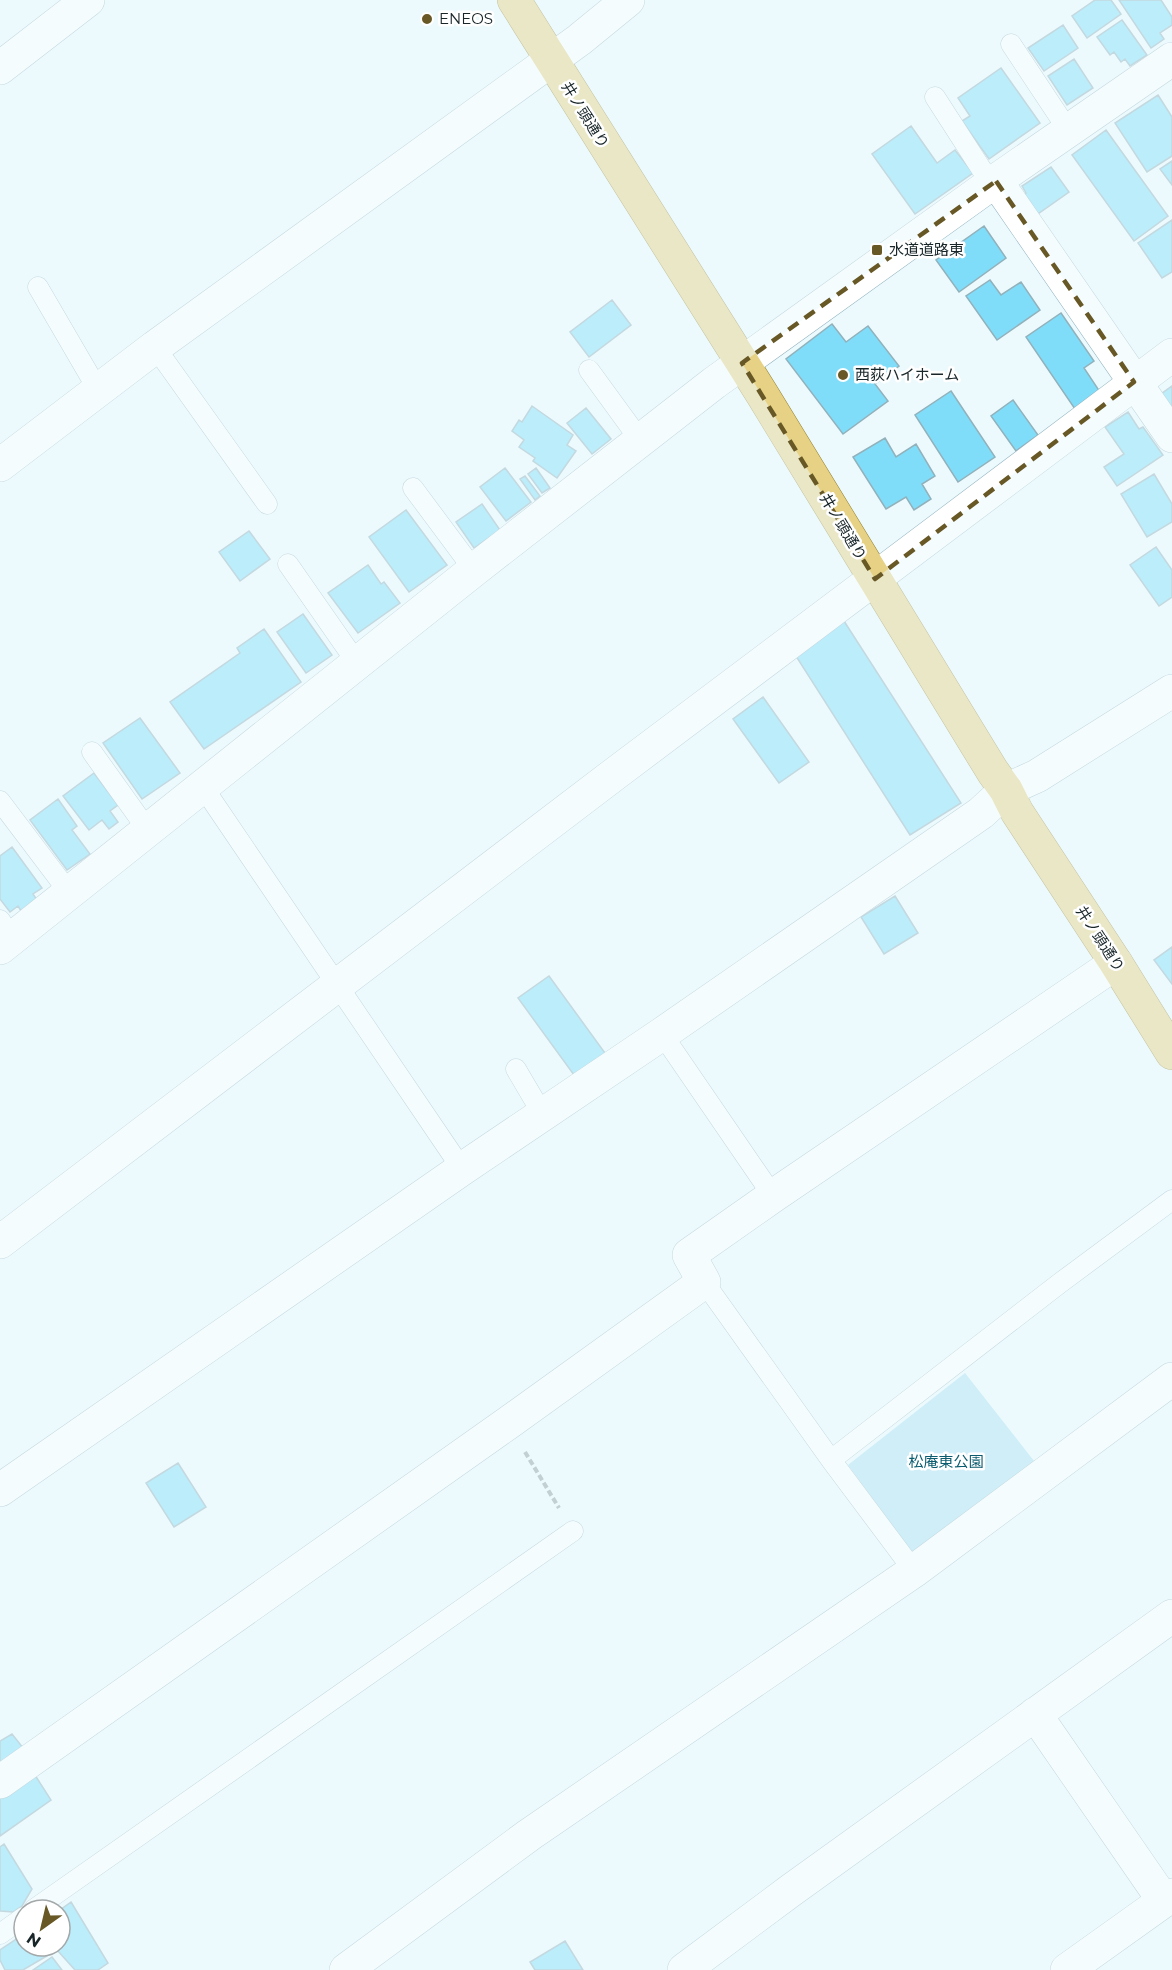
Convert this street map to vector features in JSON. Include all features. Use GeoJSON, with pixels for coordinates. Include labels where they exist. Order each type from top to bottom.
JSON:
{"type":"FeatureCollection","features":[{"type":"Feature","properties":{"kind":"main road","name":"井ノ頭通り"},"geometry":{"type":"LineString","coordinates":[[514,0],[742,363],[1006,790],[1017,812],[1169,1040]]}},
{"type":"Feature","properties":{"kind":"street"},"geometry":{"type":"LineString","coordinates":[[0,68],[88,0]]}},
{"type":"Feature","properties":{"kind":"street"},"geometry":{"type":"LineString","coordinates":[[0,465],[155,347],[579,40],[628,0]]}},
{"type":"Feature","properties":{"kind":"street"},"geometry":{"type":"LineString","coordinates":[[4,935],[68,891],[474,570],[742,363],[1068,130],[1172,59]]}},
{"type":"Feature","properties":{"kind":"street"},"geometry":{"type":"LineString","coordinates":[[994,183],[1172,436]]}},
{"type":"Feature","properties":{"kind":"street"},"geometry":{"type":"LineString","coordinates":[[0,1242],[1172,355]]}},
{"type":"Feature","properties":{"kind":"street"},"geometry":{"type":"LineString","coordinates":[[0,1490],[981,813],[1006,790],[1037,776],[1172,691]]}},
{"type":"Feature","properties":{"kind":"street"},"geometry":{"type":"LineString","coordinates":[[0,1782],[508,1424],[704,1282],[689,1256],[773,1196],[1116,963]]}},
{"type":"Feature","properties":{"kind":"street"},"geometry":{"type":"LineString","coordinates":[[346,1970],[530,1835],[914,1571],[1172,1379]]}},
{"type":"Feature","properties":{"kind":"street"},"geometry":{"type":"LineString","coordinates":[[684,1970],[1172,1616]]}},
{"type":"Feature","properties":{"kind":"street"},"geometry":{"type":"LineString","coordinates":[[1035,1714],[1168,1898],[1067,1970]]}},
{"type":"Feature","properties":{"kind":"lane"},"geometry":{"type":"LineString","coordinates":[[1011,44],[1068,130]]}},
{"type":"Feature","properties":{"kind":"lane"},"geometry":{"type":"LineString","coordinates":[[935,97],[994,183]]}},
{"type":"Feature","properties":{"kind":"lane"},"geometry":{"type":"LineString","coordinates":[[38,287],[98,390]]}},
{"type":"Feature","properties":{"kind":"lane"},"geometry":{"type":"LineString","coordinates":[[155,347],[267,504]]}},
{"type":"Feature","properties":{"kind":"lane"},"geometry":{"type":"LineString","coordinates":[[589,370],[640,440]]}},
{"type":"Feature","properties":{"kind":"lane"},"geometry":{"type":"LineString","coordinates":[[413,488],[474,570]]}},
{"type":"Feature","properties":{"kind":"lane"},"geometry":{"type":"LineString","coordinates":[[288,564],[357,663]]}},
{"type":"Feature","properties":{"kind":"lane"},"geometry":{"type":"LineString","coordinates":[[92,753],[147,829]]}},
{"type":"Feature","properties":{"kind":"lane"},"geometry":{"type":"LineString","coordinates":[[203,786],[462,1169]]}},
{"type":"Feature","properties":{"kind":"lane"},"geometry":{"type":"LineString","coordinates":[[0,801],[68,891]]}},
{"type":"Feature","properties":{"kind":"lane"},"geometry":{"type":"LineString","coordinates":[[662,1034],[773,1196]]}},
{"type":"Feature","properties":{"kind":"lane"},"geometry":{"type":"LineString","coordinates":[[516,1069],[543,1115]]}},
{"type":"Feature","properties":{"kind":"lane"},"geometry":{"type":"LineString","coordinates":[[831,1460],[1172,1200]]}},
{"type":"Feature","properties":{"kind":"lane"},"geometry":{"type":"LineString","coordinates":[[704,1282],[831,1460],[914,1571]]}},
{"type":"Feature","properties":{"kind":"lane"},"geometry":{"type":"LineString","coordinates":[[50,1898],[573,1531]]}},
{"type":"Feature","properties":{"kind":"path"},"geometry":{"type":"LineString","coordinates":[[508,1424],[573,1531]]}},
{"type":"Feature","properties":{"kind":"highlighted area"},"geometry":{"type":"Polygon","coordinates":[[[996,181],[1134,382],[875,579],[742,363],[996,181]]]}},
{"type":"Feature","properties":{"kind":"green space","name":"松庵東公園"},"geometry":{"type":"Polygon","coordinates":[[[965,1373],[1038,1466],[916,1558],[848,1465],[965,1373]]]}},
{"type":"Feature","properties":{"kind":"building"},"geometry":{"type":"Polygon","coordinates":[[[1095,0],[1111,0],[1121,14],[1087,38],[1072,16],[1095,0]]]}},
{"type":"Feature","properties":{"kind":"building"},"geometry":{"type":"Polygon","coordinates":[[[1119,0],[1161,0],[1172,17],[1172,25],[1160,33],[1164,39],[1151,48],[1119,0]]]}},
{"type":"Feature","properties":{"kind":"building"},"geometry":{"type":"Polygon","coordinates":[[[1122,20],[1147,55],[1130,66],[1125,59],[1121,62],[1114,52],[1110,55],[1097,37],[1122,20]]]}},
{"type":"Feature","properties":{"kind":"building"},"geometry":{"type":"Polygon","coordinates":[[[1063,25],[1078,48],[1044,71],[1028,48],[1063,25]]]}},
{"type":"Feature","properties":{"kind":"building"},"geometry":{"type":"Polygon","coordinates":[[[1074,59],[1093,88],[1067,105],[1048,76],[1074,59]]]}},
{"type":"Feature","properties":{"kind":"building"},"geometry":{"type":"Polygon","coordinates":[[[1001,68],[1040,123],[989,159],[962,121],[970,116],[958,98],[1001,68]]]}},
{"type":"Feature","properties":{"kind":"building"},"geometry":{"type":"Polygon","coordinates":[[[1158,95],[1172,117],[1172,156],[1147,172],[1115,123],[1158,95]]]}},
{"type":"Feature","properties":{"kind":"building"},"geometry":{"type":"Polygon","coordinates":[[[911,126],[937,163],[955,150],[973,173],[915,214],[872,154],[911,126]]]}},
{"type":"Feature","properties":{"kind":"building"},"geometry":{"type":"Polygon","coordinates":[[[1106,130],[1168,216],[1134,241],[1072,155],[1106,130]]]}},
{"type":"Feature","properties":{"kind":"building"},"geometry":{"type":"Polygon","coordinates":[[[1172,161],[1172,185],[1160,169],[1172,161]]]}},
{"type":"Feature","properties":{"kind":"building"},"geometry":{"type":"Polygon","coordinates":[[[1051,167],[1069,192],[1032,218],[1022,196],[1026,193],[1022,186],[1051,167]]]}},
{"type":"Feature","properties":{"kind":"building"},"geometry":{"type":"Polygon","coordinates":[[[1172,220],[1172,272],[1162,278],[1138,243],[1172,220]]]}},
{"type":"Feature","properties":{"kind":"building"},"geometry":{"type":"Polygon","coordinates":[[[984,226],[1006,258],[959,292],[936,260],[984,226]]]}},
{"type":"Feature","properties":{"kind":"building"},"geometry":{"type":"Polygon","coordinates":[[[990,280],[1001,295],[1021,282],[1040,310],[997,340],[966,296],[990,280]]]}},
{"type":"Feature","properties":{"kind":"building"},"geometry":{"type":"Polygon","coordinates":[[[612,300],[631,325],[589,357],[570,332],[612,300]]]}},
{"type":"Feature","properties":{"kind":"building"},"geometry":{"type":"Polygon","coordinates":[[[1061,313],[1094,361],[1084,368],[1102,395],[1077,412],[1026,337],[1061,313]]]}},
{"type":"Feature","properties":{"kind":"building","name":"西荻ハイホーム"},"geometry":{"type":"Polygon","coordinates":[[[832,324],[846,342],[868,326],[899,366],[875,384],[888,401],[843,434],[786,359],[832,324]]]}},
{"type":"Feature","properties":{"kind":"building"},"geometry":{"type":"Polygon","coordinates":[[[1172,386],[1172,424],[1154,399],[1172,386]]]}},
{"type":"Feature","properties":{"kind":"building"},"geometry":{"type":"Polygon","coordinates":[[[951,391],[995,457],[958,482],[915,415],[951,391]]]}},
{"type":"Feature","properties":{"kind":"building"},"geometry":{"type":"Polygon","coordinates":[[[1013,400],[1038,435],[1016,451],[991,416],[1013,400]]]}},
{"type":"Feature","properties":{"kind":"building"},"geometry":{"type":"Polygon","coordinates":[[[532,406],[573,435],[567,445],[576,451],[557,478],[533,461],[535,458],[519,447],[524,440],[512,431],[519,420],[522,422],[532,406]]]}},
{"type":"Feature","properties":{"kind":"building"},"geometry":{"type":"Polygon","coordinates":[[[586,408],[611,439],[592,454],[567,423],[586,408]]]}},
{"type":"Feature","properties":{"kind":"building"},"geometry":{"type":"Polygon","coordinates":[[[1128,412],[1139,429],[1143,427],[1163,455],[1117,486],[1104,467],[1124,454],[1105,427],[1128,412]]]}},
{"type":"Feature","properties":{"kind":"building"},"geometry":{"type":"Polygon","coordinates":[[[885,438],[896,457],[916,444],[935,476],[922,484],[931,499],[914,510],[906,497],[886,509],[853,457],[885,438]]]}},
{"type":"Feature","properties":{"kind":"building"},"geometry":{"type":"Polygon","coordinates":[[[505,468],[531,502],[506,521],[480,487],[505,468]]]}},
{"type":"Feature","properties":{"kind":"building"},"geometry":{"type":"Polygon","coordinates":[[[536,468],[550,488],[542,493],[528,474],[536,468]]]}},
{"type":"Feature","properties":{"kind":"building"},"geometry":{"type":"Polygon","coordinates":[[[1154,474],[1172,504],[1172,522],[1147,537],[1121,494],[1154,474]]]}},
{"type":"Feature","properties":{"kind":"building"},"geometry":{"type":"Polygon","coordinates":[[[525,476],[540,496],[535,500],[520,479],[525,476]]]}},
{"type":"Feature","properties":{"kind":"building"},"geometry":{"type":"Polygon","coordinates":[[[482,504],[500,530],[474,548],[456,522],[482,504]]]}},
{"type":"Feature","properties":{"kind":"building"},"geometry":{"type":"Polygon","coordinates":[[[406,510],[447,565],[409,592],[369,537],[406,510]]]}},
{"type":"Feature","properties":{"kind":"building"},"geometry":{"type":"Polygon","coordinates":[[[249,531],[270,559],[240,581],[219,552],[249,531]]]}},
{"type":"Feature","properties":{"kind":"building"},"geometry":{"type":"Polygon","coordinates":[[[1156,547],[1172,570],[1172,597],[1159,606],[1130,565],[1156,547]]]}},
{"type":"Feature","properties":{"kind":"building"},"geometry":{"type":"Polygon","coordinates":[[[368,565],[381,584],[384,582],[400,603],[358,633],[328,593],[368,565]]]}},
{"type":"Feature","properties":{"kind":"building"},"geometry":{"type":"Polygon","coordinates":[[[303,614],[332,655],[306,673],[277,632],[303,614]]]}},
{"type":"Feature","properties":{"kind":"building"},"geometry":{"type":"Polygon","coordinates":[[[844,621],[961,803],[910,835],[794,653],[844,621]]]}},
{"type":"Feature","properties":{"kind":"building"},"geometry":{"type":"Polygon","coordinates":[[[264,629],[301,682],[204,749],[170,702],[240,653],[237,648],[264,629]]]}},
{"type":"Feature","properties":{"kind":"building"},"geometry":{"type":"Polygon","coordinates":[[[763,697],[809,762],[779,783],[733,719],[763,697]]]}},
{"type":"Feature","properties":{"kind":"building"},"geometry":{"type":"Polygon","coordinates":[[[140,718],[180,773],[142,799],[103,743],[140,718]]]}},
{"type":"Feature","properties":{"kind":"building"},"geometry":{"type":"Polygon","coordinates":[[[94,773],[118,805],[110,811],[118,822],[109,829],[102,820],[89,830],[63,796],[94,773]]]}},
{"type":"Feature","properties":{"kind":"building"},"geometry":{"type":"Polygon","coordinates":[[[58,799],[77,826],[72,830],[90,854],[67,870],[30,820],[58,799]]]}},
{"type":"Feature","properties":{"kind":"building"},"geometry":{"type":"Polygon","coordinates":[[[12,847],[42,888],[33,894],[39,903],[23,914],[18,906],[10,912],[0,899],[0,856],[12,847]]]}},
{"type":"Feature","properties":{"kind":"building"},"geometry":{"type":"Polygon","coordinates":[[[895,896],[918,933],[884,954],[861,917],[895,896]]]}},
{"type":"Feature","properties":{"kind":"building"},"geometry":{"type":"Polygon","coordinates":[[[1172,947],[1172,984],[1154,960],[1172,947]]]}},
{"type":"Feature","properties":{"kind":"building"},"geometry":{"type":"Polygon","coordinates":[[[549,976],[605,1053],[574,1075],[518,998],[549,976]]]}},
{"type":"Feature","properties":{"kind":"building"},"geometry":{"type":"Polygon","coordinates":[[[178,1463],[206,1507],[174,1527],[146,1483],[178,1463]]]}},
{"type":"Feature","properties":{"kind":"building"},"geometry":{"type":"Polygon","coordinates":[[[12,1734],[24,1749],[0,1766],[0,1741],[12,1734]]]}},
{"type":"Feature","properties":{"kind":"building"},"geometry":{"type":"Polygon","coordinates":[[[33,1772],[51,1800],[0,1836],[0,1795],[33,1772]]]}},
{"type":"Feature","properties":{"kind":"building"},"geometry":{"type":"Polygon","coordinates":[[[4,1844],[32,1889],[27,1898],[12,1898],[12,1912],[0,1911],[0,1847],[4,1844]]]}},
{"type":"Feature","properties":{"kind":"building"},"geometry":{"type":"Polygon","coordinates":[[[72,1904],[108,1963],[98,1970],[75,1970],[64,1958],[72,1958],[72,1904]]]}},
{"type":"Feature","properties":{"kind":"building"},"geometry":{"type":"Polygon","coordinates":[[[565,1941],[583,1970],[535,1970],[530,1962],[565,1941]]]}},
{"type":"Feature","properties":{"kind":"building"},"geometry":{"type":"Polygon","coordinates":[[[12,1942],[12,1958],[43,1958],[23,1970],[5,1970],[0,1960],[0,1950],[12,1942]]]}},
{"type":"Feature","properties":{"kind":"building"},"geometry":{"type":"Polygon","coordinates":[[[53,1958],[62,1970],[33,1970],[53,1958]]]}},
{"type":"Feature","properties":{"kind":"place","name":"ENEOS"},"geometry":{"type":"Point","coordinates":[427,19]}},
{"type":"Feature","properties":{"kind":"place","name":"水道道路東"},"geometry":{"type":"Point","coordinates":[877,250]}},
{"type":"Feature","properties":{"kind":"place","name":"西荻ハイホーム"},"geometry":{"type":"Point","coordinates":[843,375]}}]}
